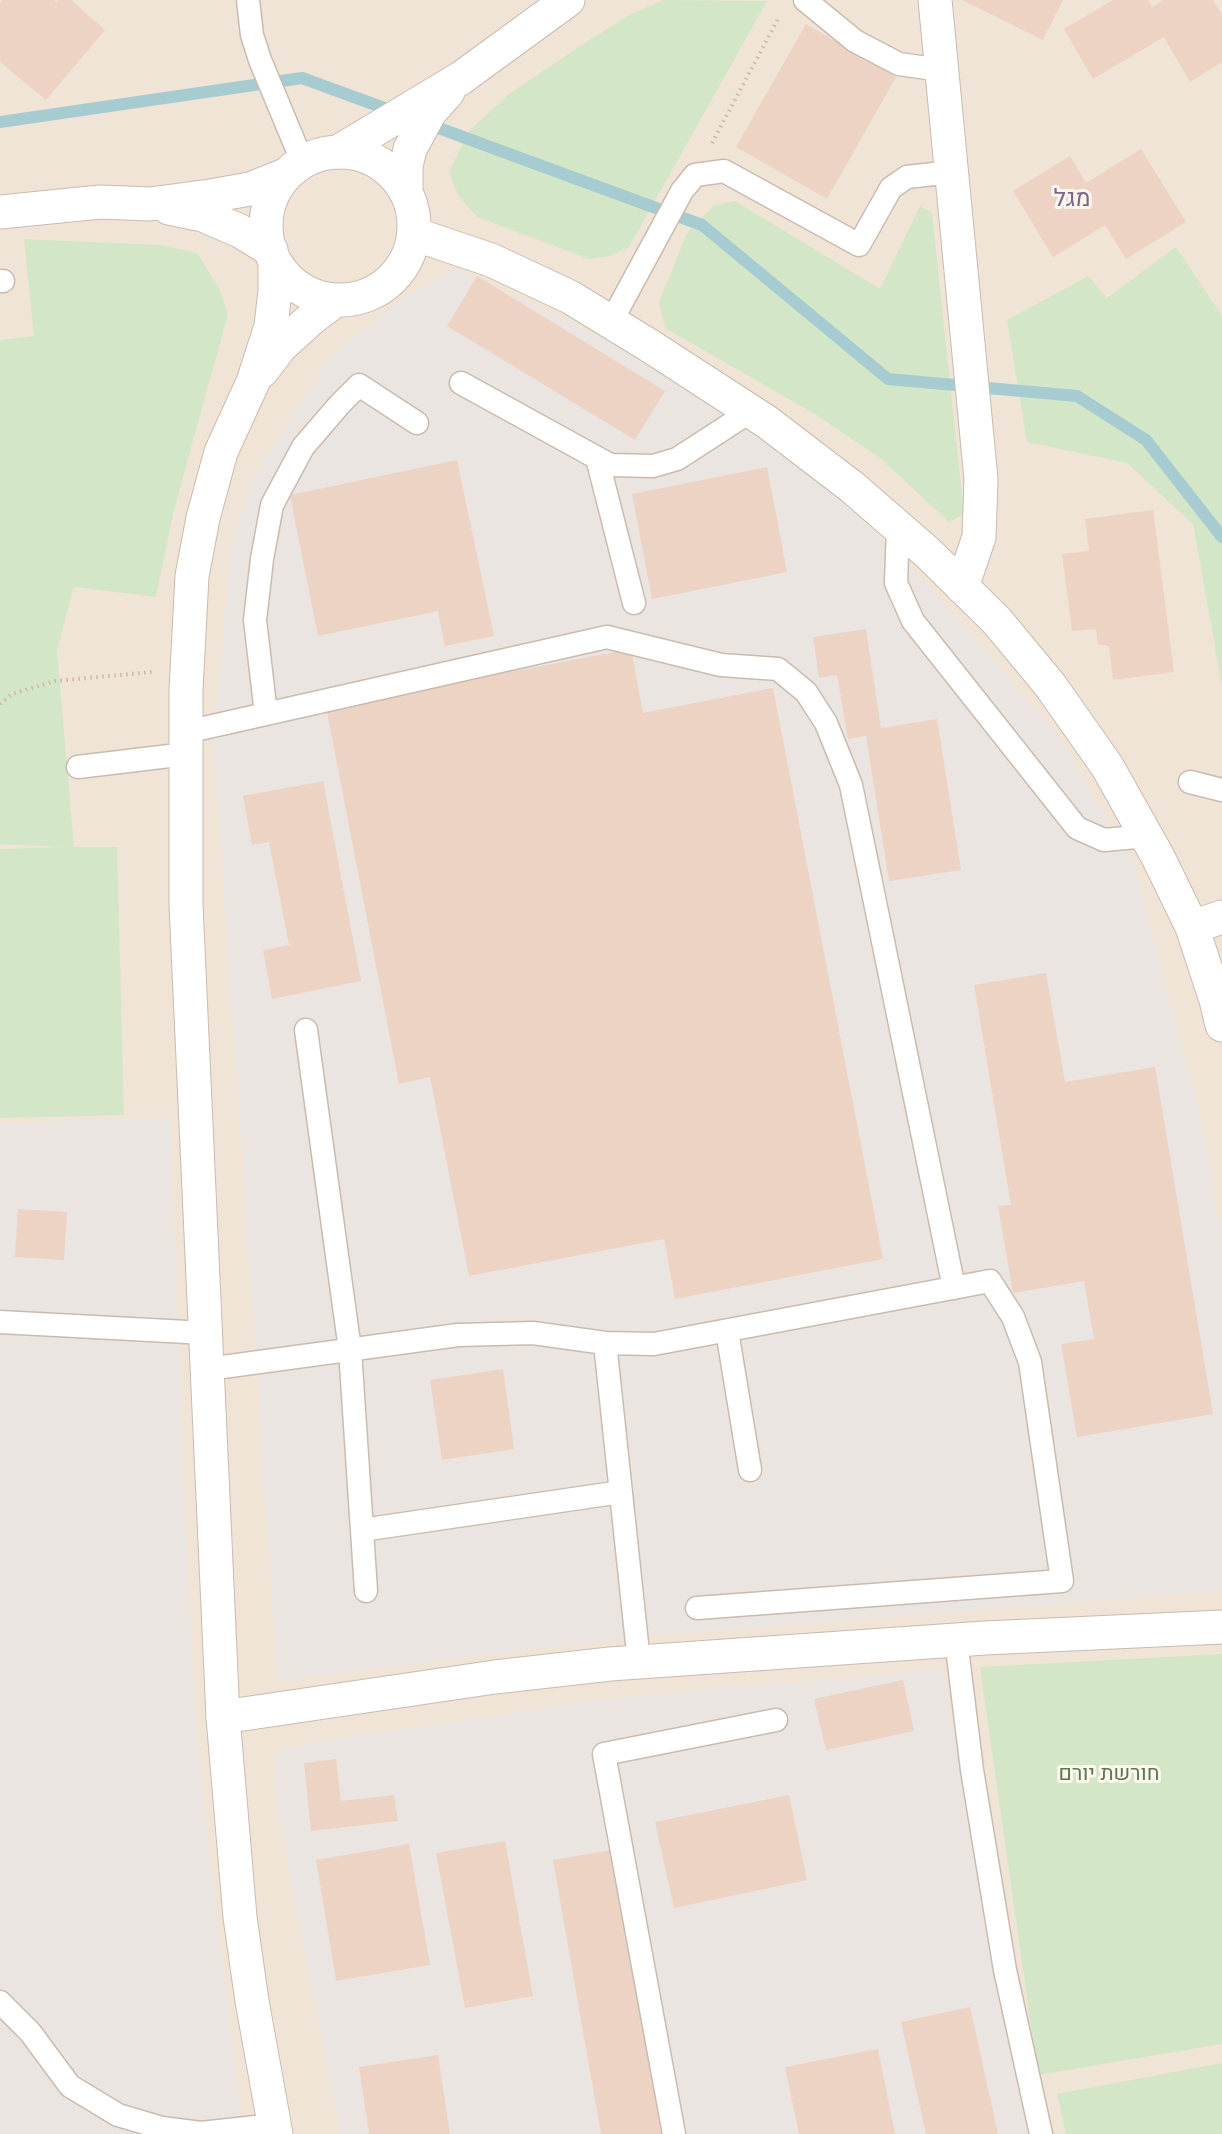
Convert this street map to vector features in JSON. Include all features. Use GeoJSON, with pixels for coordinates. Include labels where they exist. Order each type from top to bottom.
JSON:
{"type":"FeatureCollection","features":[{"type":"Feature","properties":{"kind":"street"},"geometry":{"type":"LineString","coordinates":[[338,152],[461,78],[568,0]]}},
{"type":"Feature","properties":{"kind":"street"},"geometry":{"type":"LineString","coordinates":[[935,0],[981,479],[979,537],[962,586]]}},
{"type":"Feature","properties":{"kind":"street"},"geometry":{"type":"LineString","coordinates":[[406,192],[406,166],[410,149],[430,112],[461,78]]}},
{"type":"Feature","properties":{"kind":"street"},"geometry":{"type":"LineString","coordinates":[[150,204],[250,189],[323,153],[348,152],[371,158],[391,172],[406,192],[413,212],[414,234],[408,255],[397,274],[380,288],[360,297],[336,300],[312,295],[291,282],[273,256],[267,240],[266,217],[272,195],[293,168]]}},
{"type":"Feature","properties":{"kind":"street"},"geometry":{"type":"LineString","coordinates":[[0,212],[100,202],[150,204],[203,215],[240,231],[273,256],[275,291],[270,326],[253,382],[221,452],[202,518],[192,576],[186,669],[186,904],[223,1717],[240,1917],[275,2130]]}},
{"type":"Feature","properties":{"kind":"street"},"geometry":{"type":"LineString","coordinates":[[414,234],[491,260],[570,297],[752,411],[852,487],[962,586],[997,621],[1050,685],[1107,766],[1147,836],[1207,922],[1216,1000],[1222,1025]]}},
{"type":"Feature","properties":{"kind":"street"},"geometry":{"type":"LineString","coordinates":[[253,382],[281,346],[336,300]]}},
{"type":"Feature","properties":{"kind":"street"},"geometry":{"type":"LineString","coordinates":[[223,1717],[495,1677],[639,1662],[956,1640],[1222,1627]]}},
{"type":"Feature","properties":{"kind":"lane"},"geometry":{"type":"LineString","coordinates":[[248,0],[252,34],[293,168]]}},
{"type":"Feature","properties":{"kind":"lane"},"geometry":{"type":"LineString","coordinates":[[805,0],[855,41],[900,64],[942,70]]}},
{"type":"Feature","properties":{"kind":"lane"},"geometry":{"type":"LineString","coordinates":[[611,322],[682,191],[694,176],[724,171],[859,245],[891,188],[907,177],[952,172]]}},
{"type":"Feature","properties":{"kind":"lane"},"geometry":{"type":"LineString","coordinates":[[461,383],[610,465],[653,466],[677,459],[752,411]]}},
{"type":"Feature","properties":{"kind":"lane"},"geometry":{"type":"LineString","coordinates":[[266,714],[255,620],[262,559],[273,505],[303,447],[359,385],[417,423]]}},
{"type":"Feature","properties":{"kind":"lane"},"geometry":{"type":"LineString","coordinates":[[597,458],[634,603]]}},
{"type":"Feature","properties":{"kind":"lane"},"geometry":{"type":"LineString","coordinates":[[898,527],[896,583],[913,621],[1077,828],[1104,840],[1147,836]]}},
{"type":"Feature","properties":{"kind":"lane"},"geometry":{"type":"LineString","coordinates":[[78,767],[186,743],[266,714],[607,637],[721,665],[778,669],[806,692],[826,723],[851,785],[954,1288]]}},
{"type":"Feature","properties":{"kind":"lane"},"geometry":{"type":"LineString","coordinates":[[1190,782],[1222,790]]}},
{"type":"Feature","properties":{"kind":"lane"},"geometry":{"type":"LineString","coordinates":[[306,1030],[350,1350],[366,1591]]}},
{"type":"Feature","properties":{"kind":"lane"},"geometry":{"type":"LineString","coordinates":[[208,1369],[458,1335],[533,1333],[605,1343],[654,1344],[990,1281],[1013,1317],[1030,1362],[1062,1581],[698,1608]]}},
{"type":"Feature","properties":{"kind":"lane"},"geometry":{"type":"LineString","coordinates":[[0,1322],[206,1333]]}},
{"type":"Feature","properties":{"kind":"lane"},"geometry":{"type":"LineString","coordinates":[[727,1331],[750,1470]]}},
{"type":"Feature","properties":{"kind":"lane"},"geometry":{"type":"LineString","coordinates":[[605,1343],[639,1662]]}},
{"type":"Feature","properties":{"kind":"lane"},"geometry":{"type":"LineString","coordinates":[[362,1530],[621,1492]]}},
{"type":"Feature","properties":{"kind":"lane"},"geometry":{"type":"LineString","coordinates":[[956,1640],[972,1770],[1005,1970],[1041,2134]]}},
{"type":"Feature","properties":{"kind":"lane"},"geometry":{"type":"LineString","coordinates":[[674,2134],[604,1754],[776,1720]]}},
{"type":"Feature","properties":{"kind":"lane"},"geometry":{"type":"LineString","coordinates":[[0,2002],[30,2032],[70,2086],[118,2115],[162,2128],[201,2133],[275,2130]]}},
{"type":"Feature","properties":{"kind":"path"},"geometry":{"type":"LineString","coordinates":[[694,176],[782,10]]}},
{"type":"Feature","properties":{"kind":"path"},"geometry":{"type":"LineString","coordinates":[[0,704],[12,694],[55,681],[186,669]]}},
{"type":"Feature","properties":{"kind":"shaded area","name":"מגל"},"geometry":{"type":"Polygon","coordinates":[[[0,0],[1222,0],[1222,2134],[0,2134],[0,0]]]}},
{"type":"Feature","properties":{"kind":"shaded area"},"geometry":{"type":"Polygon","coordinates":[[[456,269],[617,344],[805,463],[927,583],[1054,731],[1133,863],[1197,1103],[1222,1236],[1222,1591],[656,1635],[278,1681],[214,740],[231,549],[254,477],[331,357],[404,297],[456,269]]]}},
{"type":"Feature","properties":{"kind":"shaded area"},"geometry":{"type":"Polygon","coordinates":[[[170,1118],[183,1478],[196,1735],[243,2134],[0,2134],[0,1123],[170,1118]]]}},
{"type":"Feature","properties":{"kind":"shaded area"},"geometry":{"type":"Polygon","coordinates":[[[944,1670],[1033,2134],[340,2134],[272,1776],[280,1748],[612,1698],[944,1670]]]}},
{"type":"Feature","properties":{"kind":"green space"},"geometry":{"type":"Polygon","coordinates":[[[664,0],[767,1],[629,247],[610,256],[589,259],[477,217],[458,195],[449,172],[469,131],[509,94],[583,44],[633,13],[664,0]]]}},
{"type":"Feature","properties":{"kind":"green space"},"geometry":{"type":"Polygon","coordinates":[[[735,201],[880,289],[920,206],[932,213],[964,514],[949,522],[881,459],[815,414],[665,328],[659,302],[687,233],[714,205],[735,201]]]}},
{"type":"Feature","properties":{"kind":"green space"},"geometry":{"type":"Polygon","coordinates":[[[24,239],[161,245],[197,253],[220,290],[228,314],[174,510],[156,597],[74,587],[57,650],[74,847],[117,847],[124,1115],[0,1118],[0,849],[62,847],[0,844],[0,340],[34,336],[24,239]]]}},
{"type":"Feature","properties":{"kind":"green space"},"geometry":{"type":"Polygon","coordinates":[[[1176,247],[1222,316],[1222,686],[1193,524],[1127,463],[1027,442],[1007,320],[1088,276],[1107,298],[1176,247]]]}},
{"type":"Feature","properties":{"kind":"green space","name":"חורשת יורם"},"geometry":{"type":"Polygon","coordinates":[[[1222,1654],[1222,2044],[1038,2075],[980,1667],[1222,1654]]]}},
{"type":"Feature","properties":{"kind":"green space"},"geometry":{"type":"Polygon","coordinates":[[[1222,2063],[1222,2134],[1066,2134],[1057,2094],[1222,2063]]]}},
{"type":"Feature","properties":{"kind":"building"},"geometry":{"type":"Polygon","coordinates":[[[2,0],[54,0],[56,2],[71,0],[105,30],[46,100],[0,62],[0,3],[2,0]]]}},
{"type":"Feature","properties":{"kind":"building"},"geometry":{"type":"Polygon","coordinates":[[[962,0],[1063,0],[1043,40],[962,0]]]}},
{"type":"Feature","properties":{"kind":"building"},"geometry":{"type":"Polygon","coordinates":[[[1113,0],[1148,0],[1152,7],[1163,0],[1213,0],[1222,15],[1222,62],[1190,82],[1164,37],[1093,79],[1064,29],[1113,0]]]}},
{"type":"Feature","properties":{"kind":"building"},"geometry":{"type":"Polygon","coordinates":[[[806,24],[896,77],[827,199],[736,147],[806,24]]]}},
{"type":"Feature","properties":{"kind":"building"},"geometry":{"type":"Polygon","coordinates":[[[1141,149],[1186,222],[1126,259],[1105,225],[1053,257],[1013,191],[1070,156],[1086,183],[1141,149]]]}},
{"type":"Feature","properties":{"kind":"building"},"geometry":{"type":"Polygon","coordinates":[[[477,276],[665,391],[635,440],[447,326],[477,276]]]}},
{"type":"Feature","properties":{"kind":"building"},"geometry":{"type":"Polygon","coordinates":[[[457,460],[494,636],[445,646],[438,611],[318,636],[290,495],[457,460]]]}},
{"type":"Feature","properties":{"kind":"building"},"geometry":{"type":"Polygon","coordinates":[[[767,467],[787,572],[652,599],[632,494],[767,467]]]}},
{"type":"Feature","properties":{"kind":"building"},"geometry":{"type":"Polygon","coordinates":[[[1153,510],[1174,672],[1113,680],[1109,646],[1098,644],[1096,629],[1072,631],[1062,554],[1089,551],[1085,519],[1153,510]]]}},
{"type":"Feature","properties":{"kind":"building"},"geometry":{"type":"Polygon","coordinates":[[[866,629],[881,728],[937,719],[961,870],[889,881],[866,736],[848,739],[837,675],[819,678],[813,637],[866,629]]]}},
{"type":"Feature","properties":{"kind":"building"},"geometry":{"type":"Polygon","coordinates":[[[631,649],[643,713],[773,688],[883,1259],[675,1299],[664,1239],[469,1276],[430,1077],[399,1084],[326,707],[631,649]]]}},
{"type":"Feature","properties":{"kind":"building"},"geometry":{"type":"Polygon","coordinates":[[[323,781],[361,981],[272,999],[263,950],[289,945],[269,842],[252,845],[243,796],[323,781]]]}},
{"type":"Feature","properties":{"kind":"building"},"geometry":{"type":"Polygon","coordinates":[[[1046,973],[1065,1082],[1155,1067],[1213,1414],[1077,1437],[1061,1344],[1094,1339],[1084,1281],[1013,1293],[998,1206],[1011,1205],[974,985],[1046,973]]]}},
{"type":"Feature","properties":{"kind":"building"},"geometry":{"type":"Polygon","coordinates":[[[18,1209],[67,1212],[64,1260],[15,1257],[18,1209]]]}},
{"type":"Feature","properties":{"kind":"building"},"geometry":{"type":"Polygon","coordinates":[[[503,1369],[514,1449],[442,1460],[430,1380],[503,1369]]]}},
{"type":"Feature","properties":{"kind":"building"},"geometry":{"type":"Polygon","coordinates":[[[903,1680],[914,1731],[826,1750],[814,1699],[903,1680]]]}},
{"type":"Feature","properties":{"kind":"building"},"geometry":{"type":"Polygon","coordinates":[[[336,1759],[341,1801],[394,1795],[398,1821],[311,1831],[304,1763],[336,1759]]]}},
{"type":"Feature","properties":{"kind":"building"},"geometry":{"type":"Polygon","coordinates":[[[789,1795],[807,1880],[674,1908],[655,1822],[789,1795]]]}},
{"type":"Feature","properties":{"kind":"building"},"geometry":{"type":"Polygon","coordinates":[[[505,1841],[533,1996],[465,2008],[436,1853],[505,1841]]]}},
{"type":"Feature","properties":{"kind":"building"},"geometry":{"type":"Polygon","coordinates":[[[409,1844],[430,1965],[336,1981],[316,1860],[409,1844]]]}},
{"type":"Feature","properties":{"kind":"building"},"geometry":{"type":"Polygon","coordinates":[[[612,1850],[661,2134],[601,2134],[553,1860],[612,1850]]]}},
{"type":"Feature","properties":{"kind":"building"},"geometry":{"type":"Polygon","coordinates":[[[970,2007],[998,2134],[926,2134],[901,2022],[970,2007]]]}},
{"type":"Feature","properties":{"kind":"building"},"geometry":{"type":"Polygon","coordinates":[[[878,2049],[895,2134],[799,2134],[785,2067],[878,2049]]]}},
{"type":"Feature","properties":{"kind":"building"},"geometry":{"type":"Polygon","coordinates":[[[438,2055],[450,2134],[369,2134],[359,2067],[438,2055]]]}},
{"type":"Feature","properties":{"kind":"waterway"},"geometry":{"type":"LineString","coordinates":[[0,122],[302,78],[395,112]]}},
{"type":"Feature","properties":{"kind":"waterway"},"geometry":{"type":"LineString","coordinates":[[425,123],[702,225],[888,379],[1077,396],[1146,440],[1222,537]]}},
{"type":"Feature","properties":{"kind":"district","name":"מגל"},"geometry":{"type":"Point","coordinates":[1072,199]}}]}
